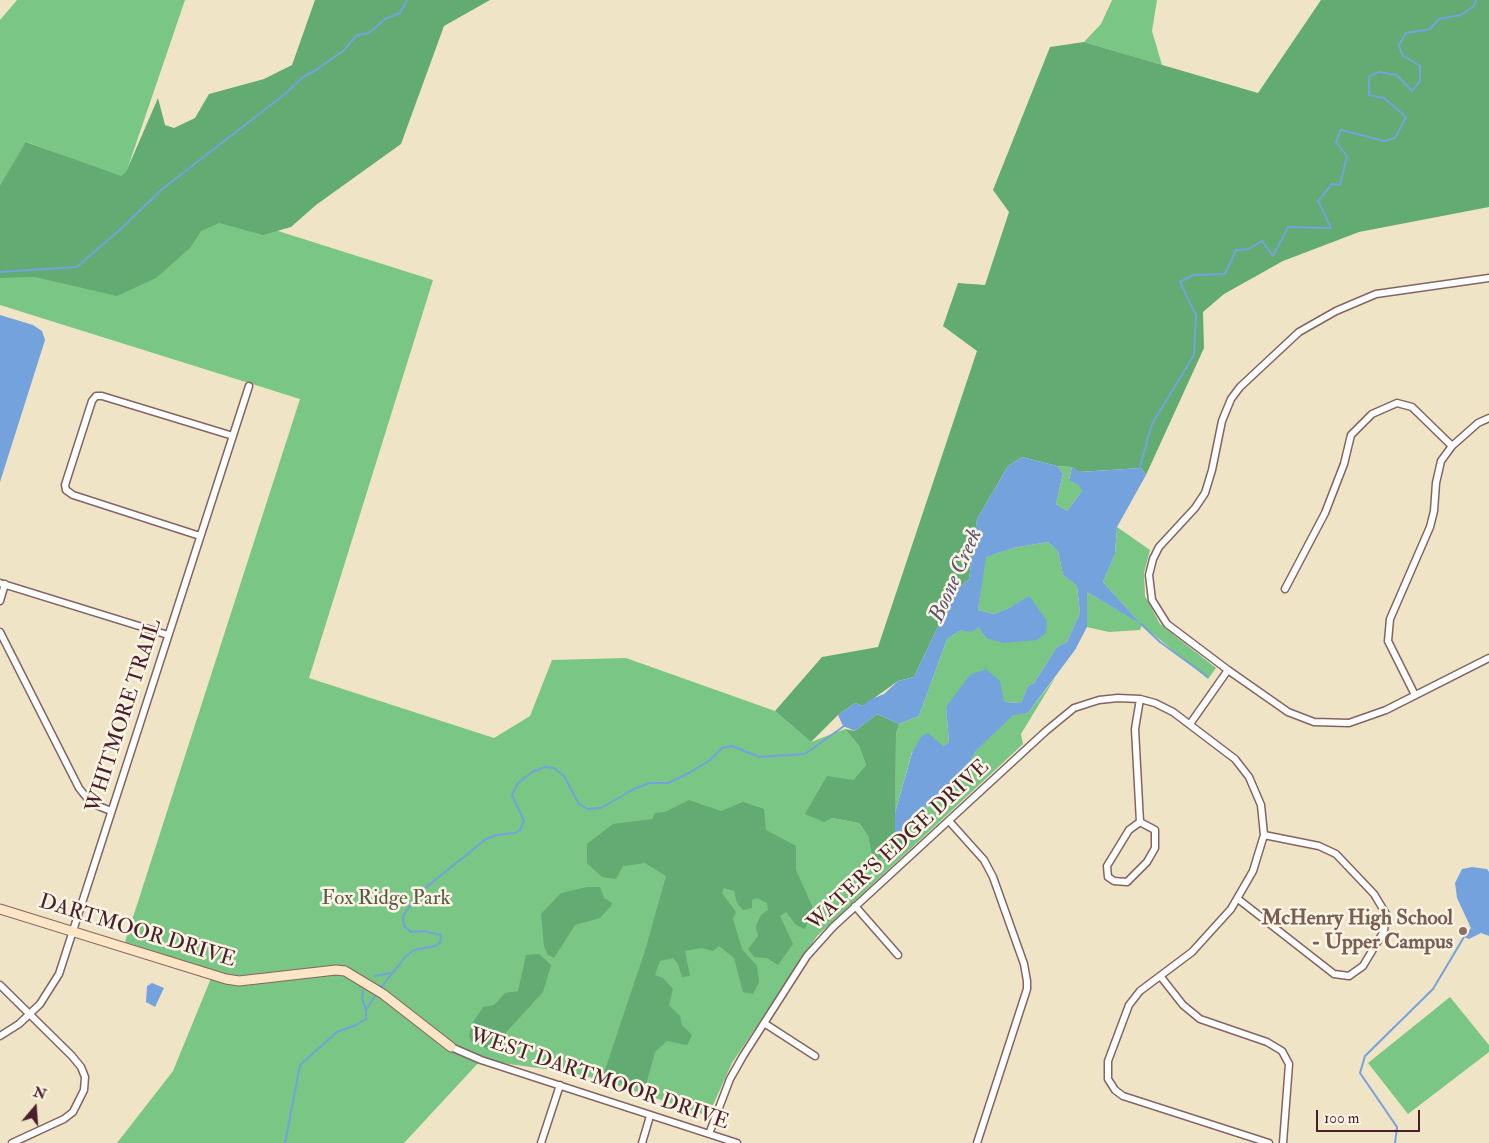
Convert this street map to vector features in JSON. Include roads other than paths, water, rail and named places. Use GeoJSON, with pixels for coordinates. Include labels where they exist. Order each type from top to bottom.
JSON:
{"type":"FeatureCollection","features":[{"type":"Feature","properties":{"kind":"street"},"geometry":{"type":"LineString","coordinates":[[1489,278],[1376,294],[1336,311],[1299,332],[1240,387],[1228,406],[1222,421],[1212,470],[1205,493],[1195,508],[1163,542],[1153,559],[1149,575],[1152,600],[1162,618],[1228,670],[1288,712],[1314,722],[1349,723],[1386,710],[1489,658]]}},
{"type":"Feature","properties":{"kind":"street","name":"WHITMORE TRAIL"},"geometry":{"type":"LineString","coordinates":[[0,1036],[30,1014],[44,999],[59,974],[249,386]]}},
{"type":"Feature","properties":{"kind":"street"},"geometry":{"type":"LineString","coordinates":[[200,536],[73,495],[66,490],[92,401],[96,396],[102,396],[233,436]]}},
{"type":"Feature","properties":{"kind":"street"},"geometry":{"type":"LineString","coordinates":[[1286,589],[1325,513],[1344,464],[1351,435],[1372,414],[1397,403],[1412,407],[1452,446]]}},
{"type":"Feature","properties":{"kind":"street"},"geometry":{"type":"LineString","coordinates":[[1415,695],[1388,641],[1390,619],[1430,527],[1441,461],[1452,446],[1478,423],[1489,418]]}},
{"type":"Feature","properties":{"kind":"street"},"geometry":{"type":"LineString","coordinates":[[0,601],[3,583],[168,635]]}},
{"type":"Feature","properties":{"kind":"street"},"geometry":{"type":"LineString","coordinates":[[0,632],[79,788],[91,803],[111,811]]}},
{"type":"Feature","properties":{"kind":"street"},"geometry":{"type":"LineString","coordinates":[[1190,724],[1228,670]]}},
{"type":"Feature","properties":{"kind":"street"},"geometry":{"type":"LineString","coordinates":[[1140,699],[1135,729],[1140,822]]}},
{"type":"Feature","properties":{"kind":"street","name":"WATER’S EDGE DRIVE"},"geometry":{"type":"LineString","coordinates":[[709,1134],[730,1079],[807,956],[855,906],[1046,731],[1074,708],[1099,700],[1140,699],[1155,703],[1190,724],[1234,759],[1249,777],[1261,805],[1264,835]]}},
{"type":"Feature","properties":{"kind":"street"},"geometry":{"type":"LineString","coordinates":[[949,821],[984,860],[993,878],[1024,964],[1027,990],[977,1143]]}},
{"type":"Feature","properties":{"kind":"street"},"geometry":{"type":"LineString","coordinates":[[1140,822],[1155,830],[1156,848],[1147,862],[1127,882],[1114,881],[1108,877],[1107,866],[1129,830],[1140,822]]}},
{"type":"Feature","properties":{"kind":"street"},"geometry":{"type":"LineString","coordinates":[[1238,899],[1334,974],[1349,976],[1363,966],[1384,931],[1386,914],[1374,894],[1336,854],[1319,846],[1264,835],[1253,871],[1238,899],[1217,927],[1192,952],[1140,991],[1129,1005],[1108,1062],[1108,1079],[1115,1090],[1132,1100],[1269,1143]]}},
{"type":"Feature","properties":{"kind":"street"},"geometry":{"type":"LineString","coordinates":[[855,906],[898,954]]}},
{"type":"Feature","properties":{"kind":"street","name":"DARTMOOR DRIVE"},"geometry":{"type":"LineString","coordinates":[[0,909],[226,979],[239,981],[336,970],[357,977],[383,994],[451,1046]]}},
{"type":"Feature","properties":{"kind":"street"},"geometry":{"type":"LineString","coordinates":[[1161,977],[1183,1005],[1200,1019],[1267,1042],[1282,1051],[1289,1064],[1283,1143]]}},
{"type":"Feature","properties":{"kind":"street"},"geometry":{"type":"LineString","coordinates":[[0,985],[82,1067],[85,1077],[84,1090],[77,1106],[64,1119],[12,1143]]}},
{"type":"Feature","properties":{"kind":"street"},"geometry":{"type":"LineString","coordinates":[[764,1023],[815,1056]]}},
{"type":"Feature","properties":{"kind":"street","name":"WEST DARTMOOR DRIVE"},"geometry":{"type":"LineString","coordinates":[[451,1046],[481,1060],[560,1084],[650,1116],[737,1143]]}},
{"type":"Feature","properties":{"kind":"street"},"geometry":{"type":"LineString","coordinates":[[541,1143],[560,1084]]}},
{"type":"Feature","properties":{"kind":"street"},"geometry":{"type":"LineString","coordinates":[[642,1143],[650,1116]]}},
{"type":"Feature","properties":{"kind":"water"},"geometry":{"type":"Polygon","coordinates":[[[0,315],[33,325],[42,331],[45,340],[0,482],[0,315]]]}},
{"type":"Feature","properties":{"kind":"water"},"geometry":{"type":"Polygon","coordinates":[[[1022,457],[1057,466],[1063,473],[1056,504],[1067,511],[1082,491],[1079,485],[1069,480],[1072,467],[1080,472],[1141,468],[1146,475],[1117,527],[1115,554],[1103,582],[1141,624],[1087,592],[1087,627],[1075,650],[1028,713],[1013,715],[976,751],[953,792],[914,813],[895,838],[895,813],[912,753],[921,737],[928,733],[943,746],[949,742],[946,707],[970,675],[986,669],[1000,681],[1004,702],[1021,703],[1028,686],[1034,683],[1057,647],[1067,642],[1080,613],[1077,586],[1063,575],[1058,551],[1048,542],[1013,548],[986,557],[978,610],[994,614],[1029,596],[1047,621],[1046,633],[1037,640],[1003,643],[986,638],[978,627],[971,632],[961,630],[947,639],[919,716],[899,724],[877,714],[855,731],[843,726],[838,715],[855,703],[863,706],[869,700],[884,694],[898,681],[914,677],[941,620],[938,606],[969,579],[977,519],[1008,466],[1022,457]]]}},
{"type":"Feature","properties":{"kind":"water"},"geometry":{"type":"Polygon","coordinates":[[[1472,867],[1487,869],[1489,872],[1489,936],[1481,933],[1469,939],[1464,937],[1471,928],[1457,898],[1455,883],[1462,869],[1472,867]]]}},
{"type":"Feature","properties":{"kind":"water"},"geometry":{"type":"Polygon","coordinates":[[[152,983],[164,988],[155,1007],[146,1002],[147,986],[152,983]]]}},
{"type":"Feature","properties":{"kind":"waterway"},"geometry":{"type":"LineString","coordinates":[[0,272],[77,267],[124,226],[161,190],[285,94],[303,77],[344,50],[357,35],[369,33],[385,19],[400,13],[407,0]]}},
{"type":"Feature","properties":{"kind":"waterway","name":"Boone Creek"},"geometry":{"type":"LineString","coordinates":[[1139,470],[1152,424],[1194,355],[1196,315],[1180,282],[1193,275],[1225,274],[1236,250],[1249,249],[1262,241],[1273,256],[1288,227],[1331,228],[1318,201],[1332,184],[1340,185],[1347,156],[1336,142],[1341,130],[1384,141],[1395,138],[1406,117],[1384,98],[1369,95],[1369,77],[1378,72],[1397,75],[1412,91],[1420,81],[1420,66],[1402,55],[1399,45],[1406,33],[1430,29],[1439,19],[1461,15],[1474,6],[1476,0]]}},
{"type":"Feature","properties":{"kind":"waterway"},"geometry":{"type":"LineString","coordinates":[[1141,624],[1160,642],[1208,677]]}},
{"type":"Feature","properties":{"kind":"waterway"},"geometry":{"type":"LineString","coordinates":[[380,989],[406,956],[414,950],[435,946],[440,943],[441,935],[423,931],[411,932],[404,926],[403,916],[419,893],[486,839],[497,835],[515,833],[520,830],[524,821],[512,795],[518,783],[534,771],[545,767],[554,768],[564,776],[579,804],[588,809],[601,808],[634,789],[649,783],[668,783],[689,773],[710,760],[722,748],[732,746],[760,757],[805,754],[844,726]]}},
{"type":"Feature","properties":{"kind":"waterway"},"geometry":{"type":"LineString","coordinates":[[1395,1143],[1397,1127],[1360,1073],[1365,1056],[1433,989],[1464,937]]}},
{"type":"Feature","properties":{"kind":"waterway"},"geometry":{"type":"LineString","coordinates":[[375,976],[390,973]]}},
{"type":"Feature","properties":{"kind":"waterway"},"geometry":{"type":"LineString","coordinates":[[363,990],[362,998],[366,1010]]}},
{"type":"Feature","properties":{"kind":"waterway"},"geometry":{"type":"LineString","coordinates":[[285,1143],[300,1065],[337,1032],[366,1019],[366,1010],[377,993]]}},
{"type":"Feature","properties":{"kind":"place","name":"McHenry High School - Upper Campus"},"geometry":{"type":"Point","coordinates":[1463,931]}},
{"type":"Feature","properties":{"kind":"park label","name":"Fox Ridge Park"},"geometry":{"type":"Point","coordinates":[386,899]}}]}
